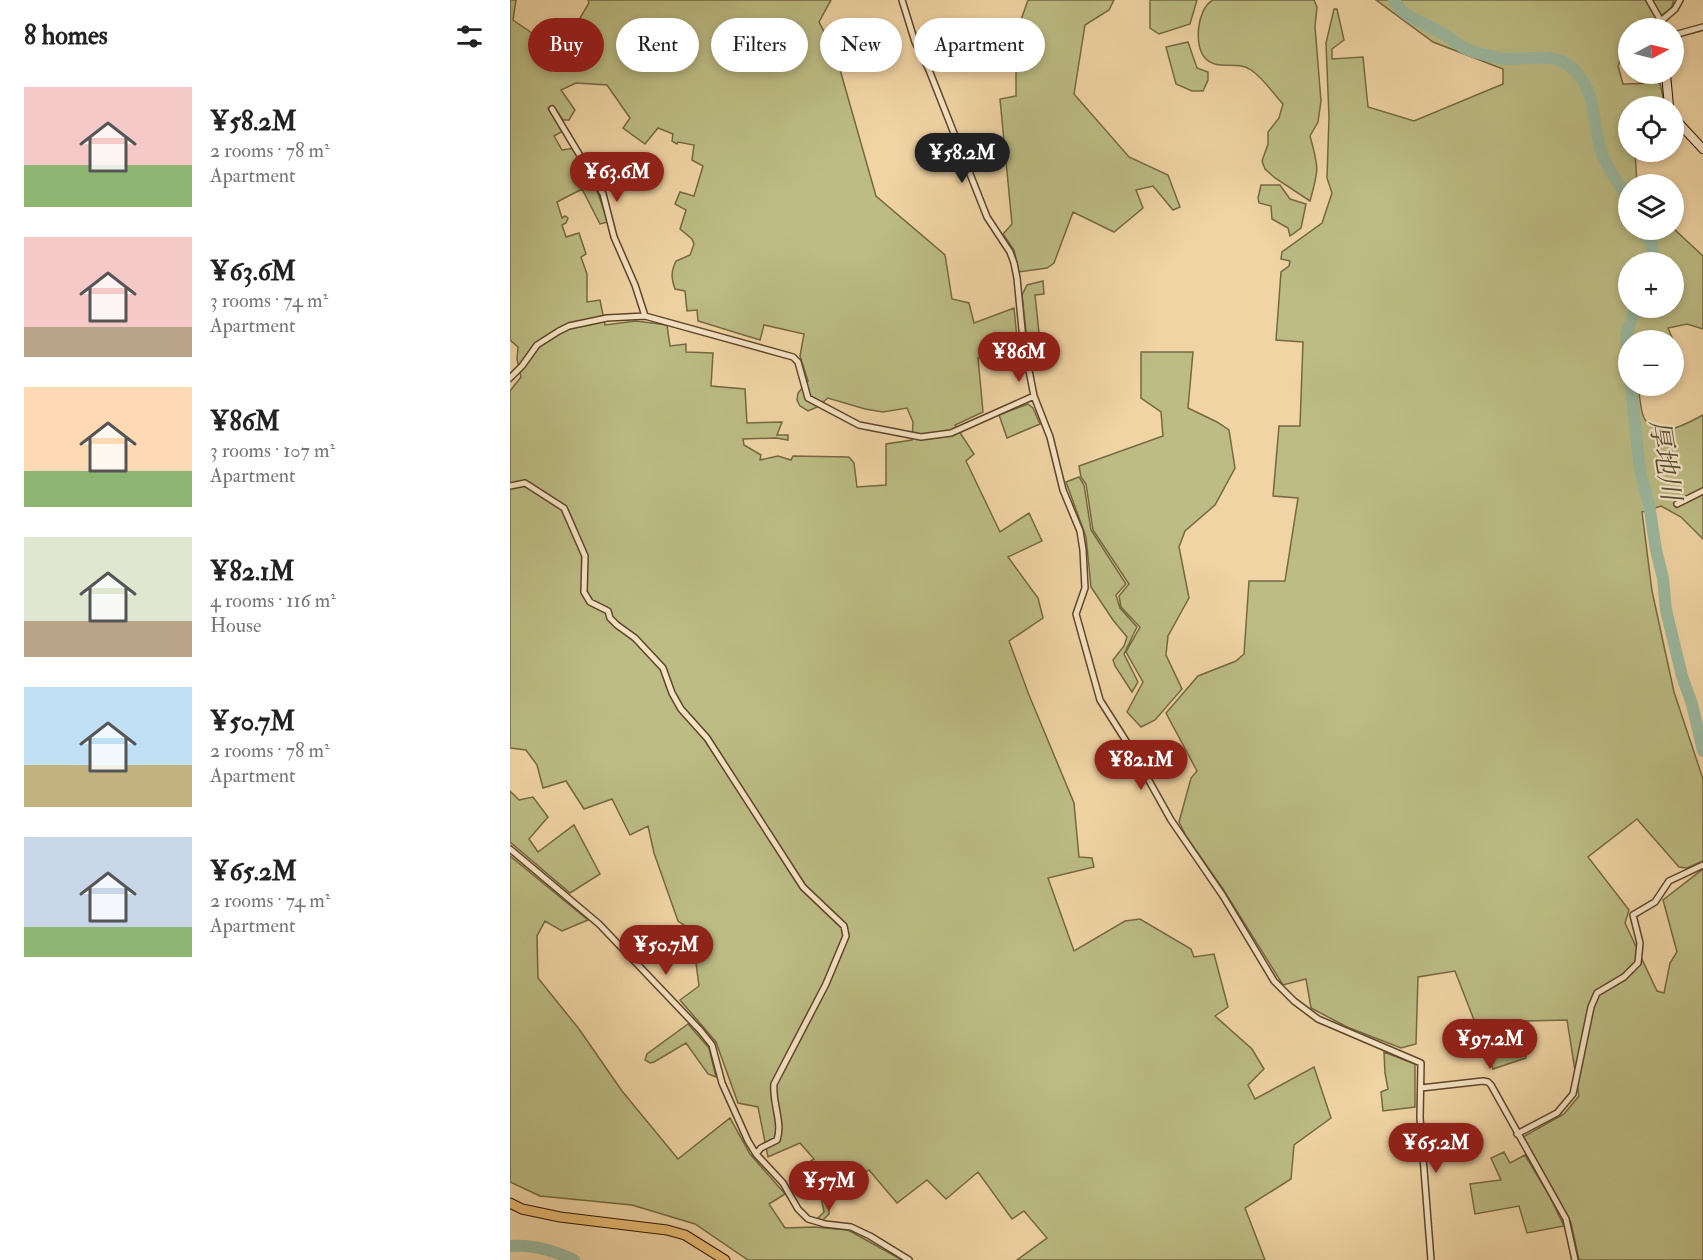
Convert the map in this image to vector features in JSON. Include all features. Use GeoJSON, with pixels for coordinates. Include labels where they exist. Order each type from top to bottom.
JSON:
{"type":"FeatureCollection","features":[{"type":"Feature","properties":{"kind":"main road"},"geometry":{"type":"LineString","coordinates":[[510,1203],[522,1209],[560,1217],[667,1230],[685,1235],[725,1260]]}},
{"type":"Feature","properties":{"kind":"street"},"geometry":{"type":"LineString","coordinates":[[902,0],[915,42],[929,70],[987,217],[1010,252],[1017,278],[1023,340],[1034,396],[1050,437],[1063,490],[1080,531],[1085,588],[1077,609],[1077,622],[1100,700],[1172,820],[1223,896],[1274,981],[1294,1001],[1318,1019],[1421,1063],[1420,1118],[1431,1260]]}},
{"type":"Feature","properties":{"kind":"street"},"geometry":{"type":"LineString","coordinates":[[1649,0],[1659,18]]}},
{"type":"Feature","properties":{"kind":"street"},"geometry":{"type":"LineString","coordinates":[[1664,18],[1675,9],[1680,0]]}},
{"type":"Feature","properties":{"kind":"street"},"geometry":{"type":"LineString","coordinates":[[1684,32],[1703,27]]}},
{"type":"Feature","properties":{"kind":"street"},"geometry":{"type":"LineString","coordinates":[[552,108],[603,194],[614,237],[635,285],[645,316]]}},
{"type":"Feature","properties":{"kind":"street"},"geometry":{"type":"LineString","coordinates":[[1684,129],[1703,149]]}},
{"type":"Feature","properties":{"kind":"street"},"geometry":{"type":"LineString","coordinates":[[510,378],[537,345],[569,326],[607,318],[645,316],[793,357],[798,362],[808,398],[859,425],[905,435],[921,437],[951,433],[1034,396]]}},
{"type":"Feature","properties":{"kind":"street"},"geometry":{"type":"LineString","coordinates":[[510,486],[525,483],[564,508],[585,556],[584,592],[590,602],[608,611],[610,618],[635,638],[663,668],[672,693],[681,709],[707,738],[803,887],[844,926],[846,936],[826,984],[774,1084],[773,1096],[779,1131],[777,1140],[761,1148],[756,1154]]}},
{"type":"Feature","properties":{"kind":"street"},"geometry":{"type":"LineString","coordinates":[[1677,504],[1703,491]]}},
{"type":"Feature","properties":{"kind":"street"},"geometry":{"type":"LineString","coordinates":[[510,849],[599,924],[706,1038],[712,1046],[722,1083],[748,1141],[756,1154],[783,1183],[798,1209],[808,1219],[825,1224],[851,1227],[909,1260]]}},
{"type":"Feature","properties":{"kind":"street"},"geometry":{"type":"LineString","coordinates":[[1517,1134],[1557,1113],[1573,1094],[1591,1006],[1597,993],[1624,977],[1638,963],[1640,943],[1633,915],[1655,902],[1669,881],[1703,865]]}},
{"type":"Feature","properties":{"kind":"street"},"geometry":{"type":"LineString","coordinates":[[1421,1088],[1488,1082],[1566,1219],[1575,1260]]}},
{"type":"Feature","properties":{"kind":"green space"},"geometry":{"type":"Polygon","coordinates":[[[510,0],[516,0],[513,20],[528,30],[528,72],[604,72],[604,18],[580,18],[589,3],[588,0],[831,0],[819,22],[820,72],[841,72],[876,196],[945,255],[952,299],[969,303],[974,323],[1014,308],[1018,348],[978,358],[983,412],[955,425],[974,454],[966,461],[1000,532],[1029,513],[1042,541],[1008,557],[1038,598],[1043,618],[1009,641],[1074,803],[1079,857],[1092,858],[1094,867],[1048,878],[1074,951],[1125,921],[1140,919],[1191,949],[1194,957],[1214,954],[1228,1007],[1215,1016],[1252,1049],[1264,1069],[1248,1085],[1255,1099],[1314,1067],[1331,1118],[1294,1145],[1291,1179],[1245,1208],[1265,1260],[1017,1260],[1047,1238],[1024,1211],[1012,1219],[978,1172],[946,1199],[927,1180],[897,1203],[869,1170],[827,1198],[829,1214],[823,1220],[817,1219],[824,1212],[821,1197],[803,1166],[814,1159],[800,1143],[768,1157],[758,1107],[738,1103],[716,1042],[680,1000],[699,986],[696,963],[698,942],[694,932],[678,921],[654,853],[648,826],[630,835],[612,799],[584,809],[566,781],[543,788],[537,765],[526,750],[510,748],[510,391],[521,377],[517,359],[518,347],[510,340],[510,0]],[[576,83],[561,90],[575,110],[569,120],[563,120],[553,106],[548,108],[563,131],[554,136],[562,150],[575,148],[595,185],[608,222],[600,224],[582,189],[557,202],[562,218],[565,216],[568,218],[562,225],[566,237],[579,233],[586,254],[581,257],[587,274],[587,302],[600,300],[605,325],[636,321],[667,325],[670,346],[686,344],[686,352],[713,353],[711,386],[745,389],[747,423],[782,422],[777,435],[788,435],[788,440],[743,439],[744,445],[761,455],[760,460],[778,456],[791,460],[793,456],[849,457],[854,463],[857,487],[886,485],[886,444],[912,440],[913,422],[907,408],[883,412],[828,398],[808,411],[800,406],[797,400],[798,393],[808,381],[800,356],[804,334],[764,325],[760,340],[698,321],[697,310],[687,311],[685,291],[675,289],[672,271],[676,261],[690,255],[694,244],[692,239],[680,229],[686,210],[675,204],[680,192],[694,196],[703,166],[692,160],[694,145],[678,142],[677,144],[672,141],[673,134],[658,128],[645,144],[623,128],[630,118],[607,85],[576,83]]]}},
{"type":"Feature","properties":{"kind":"green space"},"geometry":{"type":"Polygon","coordinates":[[[1028,0],[1114,0],[1109,10],[1085,25],[1074,94],[1129,157],[1168,175],[1180,207],[1173,210],[1153,186],[1136,190],[1143,208],[1114,232],[1073,212],[1054,263],[1047,268],[1019,272],[1014,250],[1003,234],[1012,224],[1000,99],[1016,96],[1016,72],[1045,72],[1045,18],[1022,18],[1028,0]]]}},
{"type":"Feature","properties":{"kind":"green space"},"geometry":{"type":"Polygon","coordinates":[[[1150,0],[1197,0],[1190,24],[1159,34],[1150,28],[1150,0]]]}},
{"type":"Feature","properties":{"kind":"green space"},"geometry":{"type":"Polygon","coordinates":[[[1213,0],[1314,0],[1317,7],[1315,27],[1321,101],[1318,122],[1310,136],[1317,168],[1310,201],[1275,178],[1265,169],[1262,161],[1268,144],[1268,132],[1279,118],[1283,104],[1264,81],[1251,70],[1246,67],[1211,63],[1202,53],[1198,37],[1200,19],[1203,11],[1213,0]]]}},
{"type":"Feature","properties":{"kind":"green space"},"geometry":{"type":"Polygon","coordinates":[[[1376,0],[1674,0],[1671,8],[1658,18],[1618,18],[1618,84],[1660,84],[1663,96],[1618,96],[1618,162],[1636,162],[1636,174],[1618,174],[1618,240],[1684,238],[1703,256],[1703,329],[1687,324],[1668,328],[1669,330],[1618,330],[1618,396],[1640,396],[1644,418],[1656,429],[1672,429],[1703,415],[1703,539],[1681,517],[1661,506],[1642,512],[1652,591],[1674,692],[1703,779],[1703,861],[1687,868],[1679,867],[1637,819],[1588,857],[1629,910],[1625,923],[1657,991],[1664,993],[1670,963],[1677,952],[1663,900],[1703,869],[1703,1260],[1579,1260],[1571,1223],[1523,1137],[1564,1114],[1579,1096],[1567,1020],[1525,1021],[1526,1058],[1493,1069],[1455,971],[1418,977],[1416,1044],[1401,1048],[1347,1027],[1311,1008],[1306,979],[1283,985],[1179,822],[1191,778],[1197,771],[1166,713],[1198,676],[1236,661],[1244,654],[1249,581],[1285,581],[1298,498],[1273,496],[1279,426],[1300,426],[1303,342],[1276,340],[1281,272],[1289,266],[1290,261],[1281,259],[1282,252],[1322,223],[1332,193],[1327,178],[1329,117],[1326,43],[1334,9],[1337,9],[1344,40],[1332,49],[1332,59],[1363,57],[1368,107],[1414,121],[1503,84],[1503,69],[1433,42],[1376,0]]]}},
{"type":"Feature","properties":{"kind":"green space"},"geometry":{"type":"Polygon","coordinates":[[[1188,42],[1197,68],[1208,72],[1208,80],[1203,91],[1192,91],[1176,84],[1166,47],[1188,42]]]}},
{"type":"Feature","properties":{"kind":"green space"},"geometry":{"type":"Polygon","coordinates":[[[1261,185],[1280,185],[1290,199],[1306,204],[1301,228],[1290,236],[1288,228],[1272,219],[1271,206],[1259,203],[1261,185]]]}},
{"type":"Feature","properties":{"kind":"green space"},"geometry":{"type":"Polygon","coordinates":[[[1043,281],[1044,294],[1035,295],[1040,342],[1047,346],[1049,351],[1029,358],[1022,295],[1027,285],[1043,281]]]}},
{"type":"Feature","properties":{"kind":"green space"},"geometry":{"type":"Polygon","coordinates":[[[1141,352],[1193,352],[1188,408],[1229,430],[1235,468],[1215,505],[1185,531],[1179,547],[1189,598],[1168,636],[1166,655],[1182,689],[1155,720],[1141,727],[1127,712],[1143,682],[1126,652],[1140,627],[1121,607],[1119,596],[1129,584],[1093,530],[1086,484],[1081,477],[1079,466],[1163,436],[1161,412],[1141,398],[1141,352]]]}},
{"type":"Feature","properties":{"kind":"green space"},"geometry":{"type":"Polygon","coordinates":[[[1028,404],[1033,408],[1040,424],[1007,438],[999,415],[1028,404]]]}},
{"type":"Feature","properties":{"kind":"green space"},"geometry":{"type":"Polygon","coordinates":[[[1079,477],[1084,485],[1091,530],[1126,584],[1116,595],[1120,608],[1137,627],[1124,654],[1138,682],[1132,692],[1113,660],[1124,646],[1127,637],[1091,587],[1086,537],[1066,482],[1079,477]]]}},
{"type":"Feature","properties":{"kind":"green space"},"geometry":{"type":"Polygon","coordinates":[[[510,791],[519,800],[533,797],[548,817],[529,839],[538,852],[574,825],[600,874],[570,893],[510,842],[510,791]]]}},
{"type":"Feature","properties":{"kind":"green space"},"geometry":{"type":"Polygon","coordinates":[[[510,856],[588,920],[562,931],[545,921],[537,936],[538,978],[579,1029],[622,1091],[678,1159],[730,1118],[750,1154],[785,1194],[769,1204],[785,1228],[814,1227],[848,1230],[902,1260],[748,1260],[695,1224],[632,1205],[540,1196],[510,1182],[510,856]]]}},
{"type":"Feature","properties":{"kind":"green space"},"geometry":{"type":"Polygon","coordinates":[[[688,1024],[709,1048],[716,1077],[708,1074],[686,1043],[654,1062],[650,1063],[645,1060],[647,1054],[688,1024]]]}},
{"type":"Feature","properties":{"kind":"green space"},"geometry":{"type":"Polygon","coordinates":[[[1384,1052],[1415,1064],[1415,1107],[1383,1111],[1381,1092],[1388,1089],[1384,1052]]]}},
{"type":"Feature","properties":{"kind":"green space"},"geometry":{"type":"Polygon","coordinates":[[[1504,1152],[1510,1163],[1525,1155],[1564,1226],[1527,1233],[1519,1206],[1475,1214],[1470,1184],[1501,1180],[1491,1158],[1504,1152]]]}},
{"type":"Feature","properties":{"kind":"waterway","name":"厚地川"},"geometry":{"type":"LineString","coordinates":[[1394,0],[1408,16],[1470,51],[1509,59],[1555,59],[1571,67],[1586,86],[1603,157],[1618,183]]}},
{"type":"Feature","properties":{"kind":"waterway","name":"厚地川"},"geometry":{"type":"LineString","coordinates":[[1649,240],[1652,252]]}},
{"type":"Feature","properties":{"kind":"waterway","name":"厚地川"},"geometry":{"type":"LineString","coordinates":[[1628,330],[1632,318]]}},
{"type":"Feature","properties":{"kind":"waterway","name":"厚地川"},"geometry":{"type":"LineString","coordinates":[[1632,396],[1640,470],[1663,578],[1666,610],[1703,751]]}},
{"type":"Feature","properties":{"kind":"waterway"},"geometry":{"type":"LineString","coordinates":[[510,1246],[543,1248],[574,1260]]}}]}
